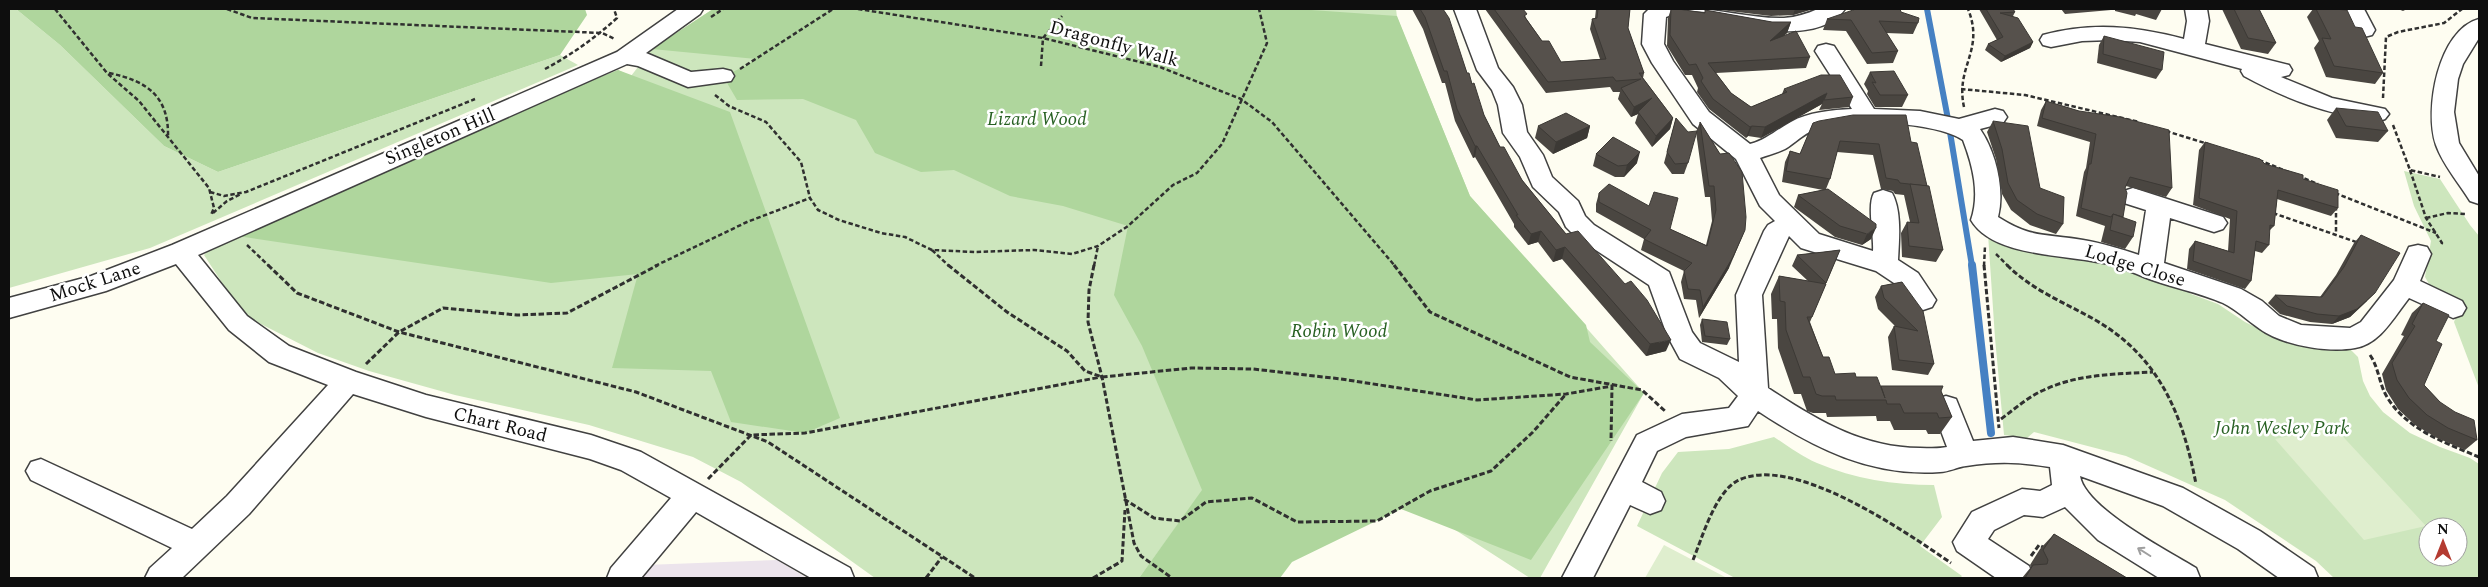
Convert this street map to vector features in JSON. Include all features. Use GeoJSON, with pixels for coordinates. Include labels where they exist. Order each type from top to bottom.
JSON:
{"type":"FeatureCollection","features":[{"type":"Feature","properties":{"kind":"street","name":"Singleton Hill"},"geometry":{"type":"LineString","coordinates":[[181,252],[625,57],[692,9]]}},
{"type":"Feature","properties":{"kind":"street"},"geometry":{"type":"LineString","coordinates":[[1465,9],[1488,70],[1502,87],[1510,105],[1515,133],[1531,155],[1542,181],[1568,207],[1575,221],[1585,231],[1660,278],[1680,334],[1690,351],[1730,370],[1754,394],[1841,445],[1873,454],[1906,460],[1942,460],[1964,454],[2013,449],[2063,456],[2131,480],[2189,506],[2249,540],[2303,578]]}},
{"type":"Feature","properties":{"kind":"street"},"geometry":{"type":"LineString","coordinates":[[1666,9],[1654,14],[1652,31],[1653,44],[1663,63],[1701,118],[1746,154],[1769,200],[1810,241],[1885,264],[1909,280],[1923,300]]}},
{"type":"Feature","properties":{"kind":"street"},"geometry":{"type":"LineString","coordinates":[[1691,9],[1756,23],[1787,25],[1814,20],[1834,9]]}},
{"type":"Feature","properties":{"kind":"street"},"geometry":{"type":"LineString","coordinates":[[2194,46],[2198,21],[2196,9]]}},
{"type":"Feature","properties":{"kind":"street"},"geometry":{"type":"LineString","coordinates":[[2353,9],[2364,30]]}},
{"type":"Feature","properties":{"kind":"street"},"geometry":{"type":"LineString","coordinates":[[2051,40],[2069,25],[2120,32],[2194,46],[2285,89],[2328,105],[2383,111]]}},
{"type":"Feature","properties":{"kind":"street"},"geometry":{"type":"LineString","coordinates":[[2475,198],[2447,143],[2442,105],[2446,80],[2454,60],[2464,43],[2479,26]]}},
{"type":"Feature","properties":{"kind":"street"},"geometry":{"type":"LineString","coordinates":[[1826,51],[1868,117]]}},
{"type":"Feature","properties":{"kind":"street"},"geometry":{"type":"LineString","coordinates":[[625,57],[643,59],[688,80],[723,76]]}},
{"type":"Feature","properties":{"kind":"street"},"geometry":{"type":"LineString","coordinates":[[2253,74],[2281,70]]}},
{"type":"Feature","properties":{"kind":"street"},"geometry":{"type":"LineString","coordinates":[[1746,154],[1777,142],[1794,128],[1816,121],[1868,117],[1914,118],[1966,125],[1995,117]]}},
{"type":"Feature","properties":{"kind":"street","name":"Lodge Close"},"geometry":{"type":"LineString","coordinates":[[1966,125],[1980,155],[1989,201],[1984,220],[2009,236],[2032,244],[2082,249],[2114,256],[2232,296],[2253,308],[2270,323],[2298,335],[2322,338],[2354,338]]}},
{"type":"Feature","properties":{"kind":"street"},"geometry":{"type":"LineString","coordinates":[[2133,197],[2159,207],[2214,223]]}},
{"type":"Feature","properties":{"kind":"street"},"geometry":{"type":"LineString","coordinates":[[1881,199],[1887,236],[1885,264]]}},
{"type":"Feature","properties":{"kind":"street"},"geometry":{"type":"LineString","coordinates":[[2150,269],[2159,207]]}},
{"type":"Feature","properties":{"kind":"street"},"geometry":{"type":"LineString","coordinates":[[1577,578],[1646,443],[1682,426],[1738,418],[1754,394],[1748,295],[1777,231],[1790,223]]}},
{"type":"Feature","properties":{"kind":"street","name":"Mock Lane"},"geometry":{"type":"LineString","coordinates":[[9,308],[97,284],[181,252]]}},
{"type":"Feature","properties":{"kind":"street","name":"Chart Road"},"geometry":{"type":"LineString","coordinates":[[181,252],[238,323],[279,354],[348,381],[426,406],[590,447],[631,461],[839,578]]}},
{"type":"Feature","properties":{"kind":"street"},"geometry":{"type":"LineString","coordinates":[[2354,338],[2370,329],[2405,285],[2418,254]]}},
{"type":"Feature","properties":{"kind":"street"},"geometry":{"type":"LineString","coordinates":[[2405,285],[2453,308]]}},
{"type":"Feature","properties":{"kind":"street"},"geometry":{"type":"LineString","coordinates":[[161,578],[238,505],[348,381]]}},
{"type":"Feature","properties":{"kind":"street"},"geometry":{"type":"LineString","coordinates":[[1946,407],[1964,454]]}},
{"type":"Feature","properties":{"kind":"street"},"geometry":{"type":"LineString","coordinates":[[2063,456],[2068,491],[2109,531],[2185,578]]}},
{"type":"Feature","properties":{"kind":"street"},"geometry":{"type":"LineString","coordinates":[[41,471],[196,545]]}},
{"type":"Feature","properties":{"kind":"street"},"geometry":{"type":"LineString","coordinates":[[2018,576],[1968,542],[1982,521],[2022,502],[2043,504],[2068,491]]}},
{"type":"Feature","properties":{"kind":"street"},"geometry":{"type":"LineString","coordinates":[[622,578],[692,495]]}},
{"type":"Feature","properties":{"kind":"street"},"geometry":{"type":"LineString","coordinates":[[1620,497],[1650,502]]}},
{"type":"Feature","properties":{"kind":"path"},"geometry":{"type":"LineString","coordinates":[[55,9],[107,73],[139,101],[210,188],[214,208],[207,222]]}},
{"type":"Feature","properties":{"kind":"path"},"geometry":{"type":"LineString","coordinates":[[227,9],[252,18],[602,33]]}},
{"type":"Feature","properties":{"kind":"path"},"geometry":{"type":"LineString","coordinates":[[539,71],[564,59],[602,33],[617,18],[614,9]]}},
{"type":"Feature","properties":{"kind":"path"},"geometry":{"type":"LineString","coordinates":[[833,9],[746,66],[723,76],[709,90],[729,106],[766,122],[801,162],[810,198],[818,210],[839,220],[881,233],[905,237],[932,250],[957,274],[1007,312],[1067,351],[1085,371],[1102,377]]}},
{"type":"Feature","properties":{"kind":"path","name":"Dragonfly Walk"},"geometry":{"type":"LineString","coordinates":[[858,9],[872,9],[1043,38],[1160,67],[1241,99],[1272,122],[1384,252],[1430,312],[1570,377],[1612,386]]}},
{"type":"Feature","properties":{"kind":"path"},"geometry":{"type":"LineString","coordinates":[[932,250],[975,252],[1034,250],[1072,254],[1098,246],[1145,213],[1173,186],[1197,173],[1222,144],[1267,43],[1259,9]]}},
{"type":"Feature","properties":{"kind":"path"},"geometry":{"type":"LineString","coordinates":[[1966,125],[1961,119],[1966,116],[1961,89],[1976,42],[1972,16],[1968,9]]}},
{"type":"Feature","properties":{"kind":"path"},"geometry":{"type":"LineString","coordinates":[[2418,254],[2432,257],[2442,243],[2426,218],[2410,170],[2383,111],[2386,37],[2398,32],[2444,23],[2462,9]]}},
{"type":"Feature","properties":{"kind":"path"},"geometry":{"type":"LineString","coordinates":[[1041,66],[1043,38],[1062,16]]}},
{"type":"Feature","properties":{"kind":"path"},"geometry":{"type":"LineString","coordinates":[[107,73],[138,83],[162,100],[168,116],[168,138]]}},
{"type":"Feature","properties":{"kind":"path"},"geometry":{"type":"LineString","coordinates":[[1961,89],[2025,95],[2146,124]]}},
{"type":"Feature","properties":{"kind":"path"},"geometry":{"type":"LineString","coordinates":[[212,214],[227,201],[246,192],[478,98]]}},
{"type":"Feature","properties":{"kind":"path"},"geometry":{"type":"LineString","coordinates":[[2165,130],[2212,146]]}},
{"type":"Feature","properties":{"kind":"path"},"geometry":{"type":"LineString","coordinates":[[2250,158],[2288,170],[2320,185]]}},
{"type":"Feature","properties":{"kind":"path"},"geometry":{"type":"LineString","coordinates":[[2410,170],[2475,198]]}},
{"type":"Feature","properties":{"kind":"path"},"geometry":{"type":"LineString","coordinates":[[2328,189],[2436,233]]}},
{"type":"Feature","properties":{"kind":"path"},"geometry":{"type":"LineString","coordinates":[[210,192],[224,196],[246,192]]}},
{"type":"Feature","properties":{"kind":"path"},"geometry":{"type":"LineString","coordinates":[[2336,193],[2336,234]]}},
{"type":"Feature","properties":{"kind":"path"},"geometry":{"type":"LineString","coordinates":[[348,381],[399,332],[444,308],[517,314],[567,313],[638,274],[746,222],[810,198]]}},
{"type":"Feature","properties":{"kind":"path"},"geometry":{"type":"LineString","coordinates":[[2426,218],[2448,213],[2475,198]]}},
{"type":"Feature","properties":{"kind":"path"},"geometry":{"type":"LineString","coordinates":[[2268,212],[2336,234],[2367,247]]}},
{"type":"Feature","properties":{"kind":"path"},"geometry":{"type":"LineString","coordinates":[[230,229],[297,293],[399,332],[636,392],[768,442],[975,578]]}},
{"type":"Feature","properties":{"kind":"path"},"geometry":{"type":"LineString","coordinates":[[1998,435],[2000,420],[1983,257],[1985,242],[2021,279],[2121,337],[2137,351],[2154,372],[2168,393],[2189,448],[2197,481],[2189,506]]}},
{"type":"Feature","properties":{"kind":"path"},"geometry":{"type":"LineString","coordinates":[[1098,246],[1089,290],[1088,322],[1102,377],[1125,504],[1134,543],[1141,556],[1172,578]]}},
{"type":"Feature","properties":{"kind":"path"},"geometry":{"type":"LineString","coordinates":[[2354,338],[2376,362],[2379,380],[2388,400],[2399,412],[2438,440],[2479,457]]}},
{"type":"Feature","properties":{"kind":"path"},"geometry":{"type":"LineString","coordinates":[[692,495],[751,435],[805,433],[1102,377],[1192,368],[1253,369],[1341,379],[1477,400],[1566,394],[1612,386],[1642,390],[1682,426]]}},
{"type":"Feature","properties":{"kind":"path"},"geometry":{"type":"LineString","coordinates":[[2000,420],[2033,395],[2073,380],[2102,375],[2154,372]]}},
{"type":"Feature","properties":{"kind":"path"},"geometry":{"type":"LineString","coordinates":[[1611,441],[1612,386]]}},
{"type":"Feature","properties":{"kind":"path"},"geometry":{"type":"LineString","coordinates":[[1124,498],[1154,518],[1180,521],[1206,502],[1252,498],[1297,522],[1377,521],[1430,491],[1491,471],[1532,432],[1566,394]]}},
{"type":"Feature","properties":{"kind":"path"},"geometry":{"type":"LineString","coordinates":[[1693,560],[1725,490],[1744,477],[1761,475],[1807,484],[1854,502],[1959,568]]}},
{"type":"Feature","properties":{"kind":"path"},"geometry":{"type":"LineString","coordinates":[[1093,578],[1122,561],[1125,504]]}},
{"type":"Feature","properties":{"kind":"path"},"geometry":{"type":"LineString","coordinates":[[2018,576],[2039,545],[2047,549]]}},
{"type":"Feature","properties":{"kind":"path"},"geometry":{"type":"LineString","coordinates":[[926,578],[942,557]]}},
{"type":"Feature","properties":{"kind":"shaded area"},"geometry":{"type":"Polygon","coordinates":[[[777,560],[807,578],[635,578],[645,565],[777,560]]]}},
{"type":"Feature","properties":{"kind":"green space"},"geometry":{"type":"Polygon","coordinates":[[[9,9],[16,9],[60,45],[164,146],[218,172],[560,55],[578,65],[150,248],[9,288],[9,9]]]}},
{"type":"Feature","properties":{"kind":"green space"},"geometry":{"type":"Polygon","coordinates":[[[16,9],[585,9],[587,15],[560,55],[218,172],[164,146],[60,45],[16,9]]]}},
{"type":"Feature","properties":{"kind":"green space","name":"Lizard Wood"},"geometry":{"type":"Polygon","coordinates":[[[713,9],[1396,9],[1397,17],[1470,196],[1644,393],[1540,578],[1530,578],[1404,497],[1203,490],[1139,578],[875,578],[741,482],[693,457],[589,425],[455,395],[369,371],[318,353],[243,315],[204,255],[224,234],[618,70],[631,76],[652,49],[713,9]]]}},
{"type":"Feature","properties":{"kind":"green space","name":"Robin Wood"},"geometry":{"type":"Polygon","coordinates":[[[713,9],[1297,9],[1397,16],[1470,196],[1586,325],[1590,342],[1644,393],[1531,560],[1401,509],[1292,562],[1280,578],[1139,578],[1202,490],[1142,346],[1114,295],[1128,226],[1063,206],[1010,196],[954,170],[921,172],[875,153],[856,120],[803,99],[737,100],[723,76],[746,66],[756,59],[652,49],[713,9]]]}},
{"type":"Feature","properties":{"kind":"green space"},"geometry":{"type":"Polygon","coordinates":[[[618,70],[730,112],[840,418],[805,433],[731,422],[711,371],[612,368],[638,274],[551,283],[224,234],[438,142],[618,70]]]}},
{"type":"Feature","properties":{"kind":"green space"},"geometry":{"type":"Polygon","coordinates":[[[2404,171],[2440,179],[2479,236],[2479,388],[2454,322],[2461,304],[2439,292],[2429,284],[2425,277],[2431,241],[2414,206],[2404,171]]]}},
{"type":"Feature","properties":{"kind":"green space","name":"John Wesley Park"},"geometry":{"type":"Polygon","coordinates":[[[1988,234],[2031,253],[2069,255],[2091,261],[2103,260],[2119,268],[2183,287],[2191,294],[2218,304],[2245,322],[2273,336],[2344,343],[2358,357],[2363,381],[2370,396],[2383,412],[2410,433],[2470,458],[2479,464],[2479,578],[2334,578],[2316,561],[2225,500],[2126,456],[2034,432],[2027,438],[2004,435],[1988,234]]]}},
{"type":"Feature","properties":{"kind":"green space"},"geometry":{"type":"Polygon","coordinates":[[[2334,427],[2418,517],[2418,528],[2364,540],[2275,439],[2334,427]]]}},
{"type":"Feature","properties":{"kind":"green space"},"geometry":{"type":"Polygon","coordinates":[[[1774,437],[1800,455],[1831,469],[1874,480],[1934,485],[1942,517],[1920,546],[1962,576],[1960,578],[1735,578],[1637,526],[1662,473],[1678,452],[1729,449],[1774,437]]]}},
{"type":"Feature","properties":{"kind":"green space"},"geometry":{"type":"Polygon","coordinates":[[[1664,545],[1727,578],[1645,578],[1664,545]]]}},
{"type":"Feature","properties":{"kind":"building"},"geometry":{"type":"Polygon","coordinates":[[[1420,9],[1443,9],[1449,18],[1467,73],[1469,73],[1472,84],[1474,83],[1484,115],[1500,147],[1504,147],[1522,180],[1566,234],[1578,231],[1625,284],[1631,281],[1647,300],[1671,340],[1650,344],[1565,247],[1556,250],[1541,231],[1531,234],[1516,215],[1518,215],[1477,146],[1475,146],[1457,109],[1447,71],[1444,71],[1425,17],[1420,9]]]}},
{"type":"Feature","properties":{"kind":"building"},"geometry":{"type":"Polygon","coordinates":[[[1494,9],[1523,9],[1527,14],[1524,16],[1542,41],[1549,41],[1561,62],[1606,59],[1592,19],[1597,18],[1598,9],[1630,9],[1628,28],[1644,73],[1639,73],[1673,118],[1656,136],[1638,112],[1652,98],[1634,107],[1621,88],[1641,79],[1616,81],[1613,77],[1548,82],[1494,9]]]}},
{"type":"Feature","properties":{"kind":"building"},"geometry":{"type":"Polygon","coordinates":[[[1671,9],[1705,13],[1705,10],[1772,22],[1791,22],[1770,41],[1796,31],[1810,57],[1708,63],[1731,93],[1751,107],[1787,92],[1784,89],[1821,75],[1840,75],[1853,97],[1824,100],[1827,93],[1765,127],[1750,127],[1713,99],[1701,81],[1703,78],[1696,64],[1689,65],[1670,35],[1671,9]]]}},
{"type":"Feature","properties":{"kind":"building"},"geometry":{"type":"Polygon","coordinates":[[[1856,9],[1900,9],[1901,12],[1919,18],[1918,23],[1879,21],[1898,51],[1872,53],[1851,20],[1827,19],[1856,9]]]}},
{"type":"Feature","properties":{"kind":"building"},"geometry":{"type":"Polygon","coordinates":[[[1986,9],[2013,9],[2015,12],[2000,13],[2018,18],[2033,42],[2005,56],[1988,44],[2003,37],[1986,9]]]}},
{"type":"Feature","properties":{"kind":"building"},"geometry":{"type":"Polygon","coordinates":[[[2234,9],[2259,9],[2276,43],[2248,38],[2234,9]]]}},
{"type":"Feature","properties":{"kind":"building"},"geometry":{"type":"Polygon","coordinates":[[[2316,9],[2347,10],[2355,27],[2362,28],[2383,73],[2334,66],[2322,38],[2331,39],[2316,9]]]}},
{"type":"Feature","properties":{"kind":"building"},"geometry":{"type":"Polygon","coordinates":[[[2104,36],[2164,52],[2162,70],[2103,54],[2104,36]]]}},
{"type":"Feature","properties":{"kind":"building"},"geometry":{"type":"Polygon","coordinates":[[[1894,71],[1908,95],[1880,95],[1872,82],[1876,83],[1870,72],[1894,71]]]}},
{"type":"Feature","properties":{"kind":"building"},"geometry":{"type":"Polygon","coordinates":[[[2046,101],[2079,111],[2120,117],[2169,130],[2172,188],[2130,177],[2125,188],[2127,193],[2123,217],[2113,214],[2111,217],[2081,208],[2096,134],[2042,118],[2046,101]]]}},
{"type":"Feature","properties":{"kind":"building"},"geometry":{"type":"Polygon","coordinates":[[[2336,108],[2378,112],[2388,131],[2346,126],[2336,108]]]}},
{"type":"Feature","properties":{"kind":"building"},"geometry":{"type":"Polygon","coordinates":[[[1566,113],[1590,126],[1556,142],[1538,126],[1566,113]]]}},
{"type":"Feature","properties":{"kind":"building"},"geometry":{"type":"Polygon","coordinates":[[[1853,115],[1906,115],[1911,142],[1917,143],[1927,186],[1900,183],[1898,180],[1886,178],[1879,144],[1840,141],[1830,179],[1786,171],[1790,151],[1800,154],[1813,123],[1853,115]]]}},
{"type":"Feature","properties":{"kind":"building"},"geometry":{"type":"Polygon","coordinates":[[[1676,118],[1688,132],[1697,131],[1688,163],[1675,164],[1667,152],[1676,118]]]}},
{"type":"Feature","properties":{"kind":"building"},"geometry":{"type":"Polygon","coordinates":[[[1993,121],[2028,126],[2040,188],[2064,197],[2063,224],[2037,214],[2017,200],[2008,183],[2002,149],[1993,121]]]}},
{"type":"Feature","properties":{"kind":"building"},"geometry":{"type":"Polygon","coordinates":[[[1700,122],[1720,154],[1729,153],[1742,172],[1746,217],[1745,230],[1733,257],[1703,307],[1700,290],[1688,289],[1684,271],[1692,263],[1644,239],[1651,230],[1599,202],[1599,193],[1609,184],[1649,206],[1654,192],[1678,198],[1670,229],[1707,246],[1716,210],[1714,186],[1709,186],[1700,122]]]}},
{"type":"Feature","properties":{"kind":"building"},"geometry":{"type":"Polygon","coordinates":[[[1613,137],[1640,152],[1627,165],[1618,166],[1596,154],[1613,137]]]}},
{"type":"Feature","properties":{"kind":"building"},"geometry":{"type":"Polygon","coordinates":[[[2205,142],[2260,159],[2265,164],[2303,175],[2303,179],[2338,190],[2338,208],[2278,190],[2274,226],[2270,225],[2269,245],[2256,241],[2251,281],[2193,261],[2195,241],[2234,253],[2237,211],[2199,198],[2205,142]]]}},
{"type":"Feature","properties":{"kind":"building"},"geometry":{"type":"Polygon","coordinates":[[[1910,184],[1929,186],[1943,250],[1909,246],[1907,222],[1919,223],[1910,184]]]}},
{"type":"Feature","properties":{"kind":"building"},"geometry":{"type":"Polygon","coordinates":[[[1828,189],[1876,224],[1876,228],[1867,234],[1840,226],[1798,195],[1828,189]]]}},
{"type":"Feature","properties":{"kind":"building"},"geometry":{"type":"Polygon","coordinates":[[[2113,214],[2136,222],[2133,237],[2110,230],[2113,214]]]}},
{"type":"Feature","properties":{"kind":"building"},"geometry":{"type":"Polygon","coordinates":[[[2361,235],[2400,253],[2375,293],[2357,309],[2339,316],[2317,314],[2287,306],[2275,295],[2322,297],[2344,267],[2361,235]]]}},
{"type":"Feature","properties":{"kind":"building"},"geometry":{"type":"Polygon","coordinates":[[[1840,250],[1826,283],[1797,255],[1824,252],[1840,250]]]}},
{"type":"Feature","properties":{"kind":"building"},"geometry":{"type":"Polygon","coordinates":[[[1779,276],[1826,284],[1812,317],[1807,317],[1823,357],[1829,357],[1835,374],[1855,373],[1856,377],[1877,377],[1885,398],[1881,386],[1943,386],[1941,391],[1952,417],[1939,418],[1937,413],[1904,413],[1900,404],[1887,404],[1886,400],[1836,400],[1835,396],[1816,394],[1810,377],[1803,377],[1786,330],[1785,302],[1780,301],[1779,276]]]}},
{"type":"Feature","properties":{"kind":"building"},"geometry":{"type":"Polygon","coordinates":[[[1902,282],[1923,311],[1934,364],[1899,360],[1894,326],[1918,331],[1884,298],[1881,286],[1902,282]]]}},
{"type":"Feature","properties":{"kind":"building"},"geometry":{"type":"Polygon","coordinates":[[[2423,303],[2449,315],[2436,341],[2442,344],[2424,385],[2440,402],[2455,412],[2474,420],[2477,440],[2448,428],[2427,415],[2409,398],[2397,380],[2392,363],[2415,326],[2412,324],[2423,303]]]}},
{"type":"Feature","properties":{"kind":"building"},"geometry":{"type":"Polygon","coordinates":[[[1702,319],[1727,322],[1730,339],[1705,336],[1702,319]]]}},
{"type":"Feature","properties":{"kind":"building"},"geometry":{"type":"Polygon","coordinates":[[[2054,534],[2127,578],[2025,578],[2033,565],[2047,564],[2048,560],[2043,550],[2054,534]]]}},
{"type":"Feature","properties":{"kind":"waterway"},"geometry":{"type":"LineString","coordinates":[[1927,9],[1947,114],[1972,266]]}},
{"type":"Feature","properties":{"kind":"waterway"},"geometry":{"type":"LineString","coordinates":[[1972,265],[1991,433]]}}]}
